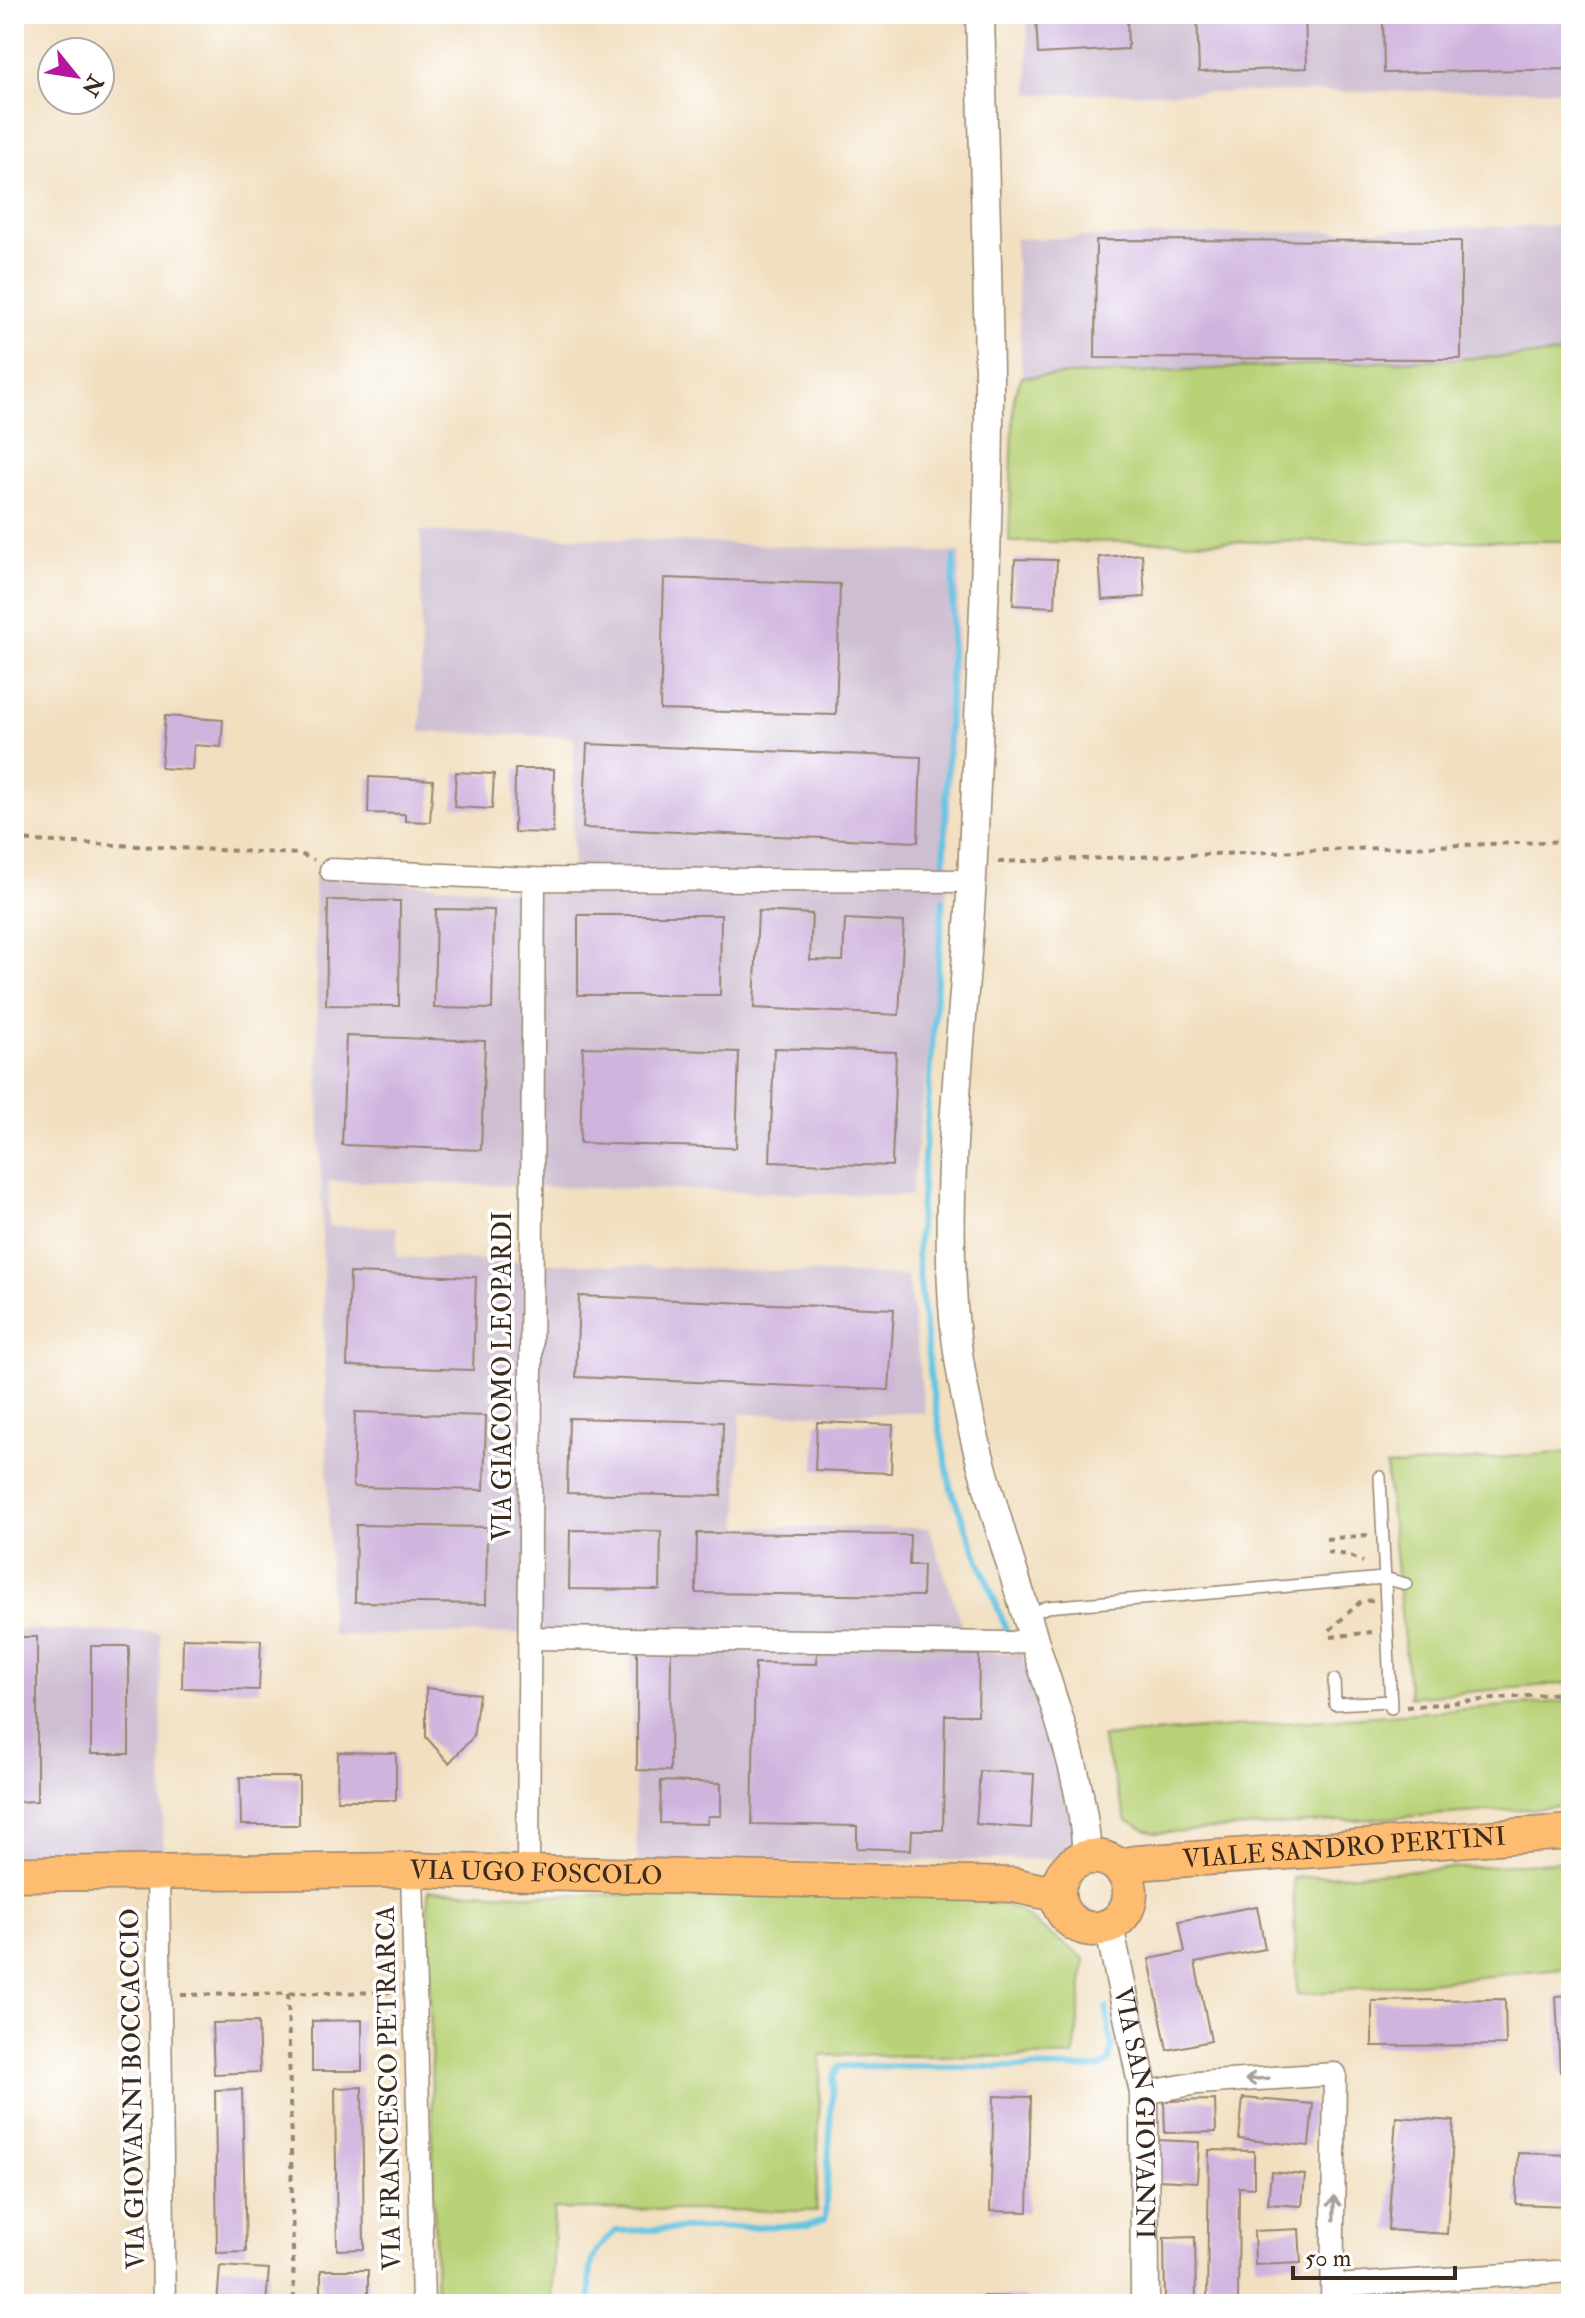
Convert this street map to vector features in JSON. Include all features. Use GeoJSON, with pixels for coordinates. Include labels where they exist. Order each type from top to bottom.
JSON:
{"type":"FeatureCollection","features":[{"type":"Feature","properties":{"kind":"main road","name":"VIALE SANDRO PERTINI"},"geometry":{"type":"LineString","coordinates":[[1103,1862],[1135,1863],[1571,1832]]}},
{"type":"Feature","properties":{"kind":"main road"},"geometry":{"type":"LineString","coordinates":[[1103,1862],[1130,1889],[1128,1905],[1109,1926],[1090,1929],[1078,1925],[1061,1907],[1058,1895],[1066,1870],[1103,1862]]}},
{"type":"Feature","properties":{"kind":"main road","name":"VIA UGO FOSCOLO"},"geometry":{"type":"LineString","coordinates":[[14,1874],[412,1870],[1014,1885],[1058,1895]]}},
{"type":"Feature","properties":{"kind":"street"},"geometry":{"type":"LineString","coordinates":[[980,14],[989,380],[986,564],[972,872],[956,1074],[950,1229],[953,1303],[959,1370],[978,1457],[1103,1862]]}},
{"type":"Feature","properties":{"kind":"street"},"geometry":{"type":"LineString","coordinates":[[331,870],[534,879],[972,872]]}},
{"type":"Feature","properties":{"kind":"street","name":"VIA GIACOMO LEOPARDI"},"geometry":{"type":"LineString","coordinates":[[528,1873],[534,879]]}},
{"type":"Feature","properties":{"kind":"street"},"geometry":{"type":"LineString","coordinates":[[530,1638],[1011,1643],[1031,1627]]}},
{"type":"Feature","properties":{"kind":"street","name":"VIA FRANCESCO PETRARCA"},"geometry":{"type":"LineString","coordinates":[[412,1870],[423,2304]]}},
{"type":"Feature","properties":{"kind":"street","name":"VIA GIOVANNI BOCCACCIO"},"geometry":{"type":"LineString","coordinates":[[158,1872],[164,2304]]}},
{"type":"Feature","properties":{"kind":"street","name":"VIA SAN GIOVANNI"},"geometry":{"type":"LineString","coordinates":[[1109,1926],[1144,2093],[1145,2304]]}},
{"type":"Feature","properties":{"kind":"street"},"geometry":{"type":"LineString","coordinates":[[1144,2093],[1198,2083],[1335,2074],[1333,2295],[1571,2271]]}},
{"type":"Feature","properties":{"kind":"lane"},"geometry":{"type":"LineString","coordinates":[[1334,1680],[1335,1704],[1391,1704],[1380,1477]]}},
{"type":"Feature","properties":{"kind":"lane"},"geometry":{"type":"LineString","coordinates":[[1031,1627],[1047,1607],[1384,1578],[1406,1584]]}},
{"type":"Feature","properties":{"kind":"path"},"geometry":{"type":"LineString","coordinates":[[14,840],[300,854],[331,870]]}},
{"type":"Feature","properties":{"kind":"path"},"geometry":{"type":"LineString","coordinates":[[972,872],[1571,841]]}},
{"type":"Feature","properties":{"kind":"path"},"geometry":{"type":"LineString","coordinates":[[1326,1539],[1382,1534]]}},
{"type":"Feature","properties":{"kind":"path"},"geometry":{"type":"LineString","coordinates":[[1327,1552],[1348,1555],[1362,1562]]}},
{"type":"Feature","properties":{"kind":"path"},"geometry":{"type":"LineString","coordinates":[[1330,1630],[1360,1602]]}},
{"type":"Feature","properties":{"kind":"path"},"geometry":{"type":"LineString","coordinates":[[1331,1637],[1387,1630]]}},
{"type":"Feature","properties":{"kind":"path"},"geometry":{"type":"LineString","coordinates":[[1391,1704],[1571,1692]]}},
{"type":"Feature","properties":{"kind":"path"},"geometry":{"type":"LineString","coordinates":[[160,1996],[415,1992]]}},
{"type":"Feature","properties":{"kind":"path"},"geometry":{"type":"LineString","coordinates":[[288,1994],[294,2304]]}},
{"type":"Feature","properties":{"kind":"shaded area"},"geometry":{"type":"Polygon","coordinates":[[[1027,14],[1571,14],[1571,90],[1029,94],[1027,14]]]}},
{"type":"Feature","properties":{"kind":"shaded area"},"geometry":{"type":"Polygon","coordinates":[[[1571,225],[1571,354],[1022,377],[1015,239],[1571,225]]]}},
{"type":"Feature","properties":{"kind":"shaded area"},"geometry":{"type":"Polygon","coordinates":[[[421,531],[960,553],[946,912],[911,1196],[329,1181],[329,1226],[397,1227],[397,1257],[908,1276],[925,1413],[740,1414],[739,1527],[929,1528],[971,1652],[1021,1653],[1077,1836],[1078,1848],[1062,1859],[637,1863],[630,1633],[331,1635],[314,877],[572,895],[574,737],[421,732],[421,531]]]}},
{"type":"Feature","properties":{"kind":"shaded area"},"geometry":{"type":"Polygon","coordinates":[[[14,1630],[160,1632],[164,1855],[14,1855],[14,1630]]]}},
{"type":"Feature","properties":{"kind":"green space"},"geometry":{"type":"Polygon","coordinates":[[[1571,354],[1571,541],[1009,542],[1014,394],[1022,377],[1571,354]]]}},
{"type":"Feature","properties":{"kind":"green space"},"geometry":{"type":"Polygon","coordinates":[[[1571,1452],[1571,1683],[1410,1697],[1386,1467],[1571,1452]]]}},
{"type":"Feature","properties":{"kind":"green space"},"geometry":{"type":"Polygon","coordinates":[[[1571,1701],[1571,1806],[1155,1833],[1127,1821],[1101,1737],[1571,1701]]]}},
{"type":"Feature","properties":{"kind":"green space"},"geometry":{"type":"Polygon","coordinates":[[[1571,1861],[1571,1968],[1297,1995],[1293,1878],[1571,1861]]]}},
{"type":"Feature","properties":{"kind":"green space"},"geometry":{"type":"Polygon","coordinates":[[[428,1890],[543,1895],[984,1894],[1018,1911],[1085,1959],[1074,2057],[821,2055],[816,2211],[554,2209],[552,2304],[436,2304],[428,1890]]]}},
{"type":"Feature","properties":{"kind":"building"},"geometry":{"type":"Polygon","coordinates":[[[1127,14],[1128,49],[1038,54],[1036,17],[1127,14]]]}},
{"type":"Feature","properties":{"kind":"building"},"geometry":{"type":"Polygon","coordinates":[[[1197,14],[1305,14],[1307,68],[1199,72],[1197,14]]]}},
{"type":"Feature","properties":{"kind":"building"},"geometry":{"type":"Polygon","coordinates":[[[1571,15],[1571,69],[1384,73],[1383,19],[1571,15]]]}},
{"type":"Feature","properties":{"kind":"building"},"geometry":{"type":"Polygon","coordinates":[[[1096,240],[1461,241],[1461,359],[1095,358],[1096,240]]]}},
{"type":"Feature","properties":{"kind":"building"},"geometry":{"type":"Polygon","coordinates":[[[1142,554],[1145,597],[1102,600],[1099,557],[1142,554]]]}},
{"type":"Feature","properties":{"kind":"building"},"geometry":{"type":"Polygon","coordinates":[[[1015,559],[1057,560],[1055,607],[1013,605],[1015,559]]]}},
{"type":"Feature","properties":{"kind":"building"},"geometry":{"type":"Polygon","coordinates":[[[664,578],[840,584],[836,715],[660,710],[664,578]]]}},
{"type":"Feature","properties":{"kind":"building"},"geometry":{"type":"Polygon","coordinates":[[[165,716],[223,720],[221,747],[194,745],[192,770],[161,768],[165,716]]]}},
{"type":"Feature","properties":{"kind":"building"},"geometry":{"type":"Polygon","coordinates":[[[587,744],[921,757],[918,842],[583,828],[587,744]]]}},
{"type":"Feature","properties":{"kind":"building"},"geometry":{"type":"Polygon","coordinates":[[[515,769],[554,769],[553,833],[514,832],[515,769]]]}},
{"type":"Feature","properties":{"kind":"building"},"geometry":{"type":"Polygon","coordinates":[[[456,772],[494,774],[492,809],[454,807],[456,772]]]}},
{"type":"Feature","properties":{"kind":"building"},"geometry":{"type":"Polygon","coordinates":[[[369,777],[433,780],[430,822],[405,821],[405,814],[368,813],[369,777]]]}},
{"type":"Feature","properties":{"kind":"building"},"geometry":{"type":"Polygon","coordinates":[[[328,900],[400,901],[399,1006],[326,1005],[328,900]]]}},
{"type":"Feature","properties":{"kind":"building"},"geometry":{"type":"Polygon","coordinates":[[[436,909],[494,910],[492,1009],[434,1008],[436,909]]]}},
{"type":"Feature","properties":{"kind":"building"},"geometry":{"type":"Polygon","coordinates":[[[758,911],[812,914],[810,960],[843,961],[845,919],[904,922],[899,1015],[754,1008],[758,911]]]}},
{"type":"Feature","properties":{"kind":"building"},"geometry":{"type":"Polygon","coordinates":[[[578,915],[721,915],[720,995],[578,995],[578,915]]]}},
{"type":"Feature","properties":{"kind":"building"},"geometry":{"type":"Polygon","coordinates":[[[346,1036],[485,1041],[481,1150],[342,1145],[346,1036]]]}},
{"type":"Feature","properties":{"kind":"building"},"geometry":{"type":"Polygon","coordinates":[[[583,1047],[739,1052],[736,1148],[580,1143],[583,1047]]]}},
{"type":"Feature","properties":{"kind":"building"},"geometry":{"type":"Polygon","coordinates":[[[774,1048],[896,1052],[892,1166],[770,1162],[774,1048]]]}},
{"type":"Feature","properties":{"kind":"building"},"geometry":{"type":"Polygon","coordinates":[[[350,1273],[476,1277],[473,1370],[347,1366],[350,1273]]]}},
{"type":"Feature","properties":{"kind":"building"},"geometry":{"type":"Polygon","coordinates":[[[579,1296],[894,1309],[889,1390],[576,1377],[579,1296]]]}},
{"type":"Feature","properties":{"kind":"building"},"geometry":{"type":"Polygon","coordinates":[[[355,1412],[486,1416],[484,1490],[353,1487],[355,1412]]]}},
{"type":"Feature","properties":{"kind":"building"},"geometry":{"type":"Polygon","coordinates":[[[569,1418],[723,1422],[721,1496],[567,1493],[569,1418]]]}},
{"type":"Feature","properties":{"kind":"building"},"geometry":{"type":"Polygon","coordinates":[[[817,1422],[893,1425],[891,1473],[815,1470],[817,1422]]]}},
{"type":"Feature","properties":{"kind":"building"},"geometry":{"type":"Polygon","coordinates":[[[356,1525],[487,1527],[486,1604],[355,1602],[356,1525]]]}},
{"type":"Feature","properties":{"kind":"building"},"geometry":{"type":"Polygon","coordinates":[[[570,1530],[661,1531],[660,1590],[569,1589],[570,1530]]]}},
{"type":"Feature","properties":{"kind":"building"},"geometry":{"type":"Polygon","coordinates":[[[697,1533],[910,1535],[909,1565],[923,1565],[922,1596],[696,1593],[697,1533]]]}},
{"type":"Feature","properties":{"kind":"building"},"geometry":{"type":"Polygon","coordinates":[[[14,1637],[37,1637],[37,1801],[14,1802],[14,1637]]]}},
{"type":"Feature","properties":{"kind":"building"},"geometry":{"type":"Polygon","coordinates":[[[183,1638],[261,1640],[259,1690],[182,1688],[183,1638]]]}},
{"type":"Feature","properties":{"kind":"building"},"geometry":{"type":"Polygon","coordinates":[[[91,1646],[129,1646],[129,1754],[91,1754],[91,1646]]]}},
{"type":"Feature","properties":{"kind":"building"},"geometry":{"type":"Polygon","coordinates":[[[637,1648],[671,1648],[670,1771],[637,1770],[637,1648]]]}},
{"type":"Feature","properties":{"kind":"building"},"geometry":{"type":"Polygon","coordinates":[[[817,1652],[979,1655],[978,1715],[945,1715],[943,1830],[912,1830],[911,1850],[857,1848],[857,1826],[752,1824],[755,1663],[817,1664],[817,1652]]]}},
{"type":"Feature","properties":{"kind":"building"},"geometry":{"type":"Polygon","coordinates":[[[426,1688],[479,1694],[473,1737],[449,1763],[426,1737],[426,1688]]]}},
{"type":"Feature","properties":{"kind":"building"},"geometry":{"type":"Polygon","coordinates":[[[338,1752],[396,1753],[396,1800],[337,1800],[338,1752]]]}},
{"type":"Feature","properties":{"kind":"building"},"geometry":{"type":"Polygon","coordinates":[[[980,1771],[1034,1774],[1031,1828],[976,1824],[980,1771]]]}},
{"type":"Feature","properties":{"kind":"building"},"geometry":{"type":"Polygon","coordinates":[[[240,1777],[299,1777],[299,1825],[241,1825],[240,1777]]]}},
{"type":"Feature","properties":{"kind":"building"},"geometry":{"type":"Polygon","coordinates":[[[661,1781],[721,1783],[721,1816],[708,1816],[707,1824],[660,1823],[661,1781]]]}},
{"type":"Feature","properties":{"kind":"building"},"geometry":{"type":"Polygon","coordinates":[[[1257,1906],[1265,1949],[1195,1963],[1211,2041],[1167,2050],[1149,1959],[1185,1952],[1179,1921],[1257,1906]]]}},
{"type":"Feature","properties":{"kind":"building"},"geometry":{"type":"Polygon","coordinates":[[[1571,1995],[1571,2071],[1560,2072],[1556,1996],[1571,1995]]]}},
{"type":"Feature","properties":{"kind":"building"},"geometry":{"type":"Polygon","coordinates":[[[1505,1999],[1506,2045],[1372,2046],[1372,2001],[1505,1999]]]}},
{"type":"Feature","properties":{"kind":"building"},"geometry":{"type":"Polygon","coordinates":[[[362,2020],[362,2071],[312,2071],[312,2021],[362,2020]]]}},
{"type":"Feature","properties":{"kind":"building"},"geometry":{"type":"Polygon","coordinates":[[[258,2022],[260,2072],[214,2074],[212,2023],[258,2022]]]}},
{"type":"Feature","properties":{"kind":"building"},"geometry":{"type":"Polygon","coordinates":[[[362,2087],[364,2249],[337,2250],[335,2088],[362,2087]]]}},
{"type":"Feature","properties":{"kind":"building"},"geometry":{"type":"Polygon","coordinates":[[[242,2089],[246,2252],[217,2253],[215,2090],[242,2089]]]}},
{"type":"Feature","properties":{"kind":"building"},"geometry":{"type":"Polygon","coordinates":[[[994,2096],[1031,2097],[1028,2212],[990,2211],[994,2096]]]}},
{"type":"Feature","properties":{"kind":"building"},"geometry":{"type":"Polygon","coordinates":[[[1243,2098],[1313,2104],[1309,2146],[1239,2139],[1243,2098]]]}},
{"type":"Feature","properties":{"kind":"building"},"geometry":{"type":"Polygon","coordinates":[[[1215,2100],[1216,2132],[1165,2133],[1164,2101],[1215,2100]]]}},
{"type":"Feature","properties":{"kind":"building"},"geometry":{"type":"Polygon","coordinates":[[[1396,2117],[1454,2121],[1447,2234],[1388,2230],[1396,2117]]]}},
{"type":"Feature","properties":{"kind":"building"},"geometry":{"type":"Polygon","coordinates":[[[1158,2140],[1199,2142],[1197,2182],[1157,2180],[1158,2140]]]}},
{"type":"Feature","properties":{"kind":"building"},"geometry":{"type":"Polygon","coordinates":[[[1209,2150],[1254,2151],[1254,2188],[1239,2187],[1238,2304],[1207,2304],[1209,2150]]]}},
{"type":"Feature","properties":{"kind":"building"},"geometry":{"type":"Polygon","coordinates":[[[1518,2153],[1571,2155],[1571,2206],[1516,2204],[1518,2153]]]}},
{"type":"Feature","properties":{"kind":"building"},"geometry":{"type":"Polygon","coordinates":[[[1271,2172],[1305,2175],[1302,2206],[1268,2204],[1271,2172]]]}},
{"type":"Feature","properties":{"kind":"building"},"geometry":{"type":"Polygon","coordinates":[[[1299,2229],[1301,2263],[1255,2265],[1254,2231],[1299,2229]]]}},
{"type":"Feature","properties":{"kind":"building"},"geometry":{"type":"Polygon","coordinates":[[[1195,2237],[1196,2304],[1165,2304],[1164,2238],[1195,2237]]]}},
{"type":"Feature","properties":{"kind":"building"},"geometry":{"type":"Polygon","coordinates":[[[220,2266],[269,2269],[266,2304],[217,2304],[220,2266]]]}},
{"type":"Feature","properties":{"kind":"building"},"geometry":{"type":"Polygon","coordinates":[[[321,2270],[368,2270],[368,2304],[321,2304],[321,2270]]]}},
{"type":"Feature","properties":{"kind":"building"},"geometry":{"type":"Polygon","coordinates":[[[983,2296],[1027,2297],[1027,2304],[983,2304],[983,2296]]]}},
{"type":"Feature","properties":{"kind":"waterway"},"geometry":{"type":"LineString","coordinates":[[944,861],[954,557]]}},
{"type":"Feature","properties":{"kind":"waterway"},"geometry":{"type":"LineString","coordinates":[[943,900],[917,1255],[931,1382],[951,1489],[1008,1634]]}},
{"type":"Feature","properties":{"kind":"waterway"},"geometry":{"type":"LineString","coordinates":[[590,2304],[590,2272],[594,2256],[616,2231],[809,2225],[825,2219],[833,2078],[839,2066],[1099,2068],[1109,2062],[1112,2047],[1106,2008]]}}]}
